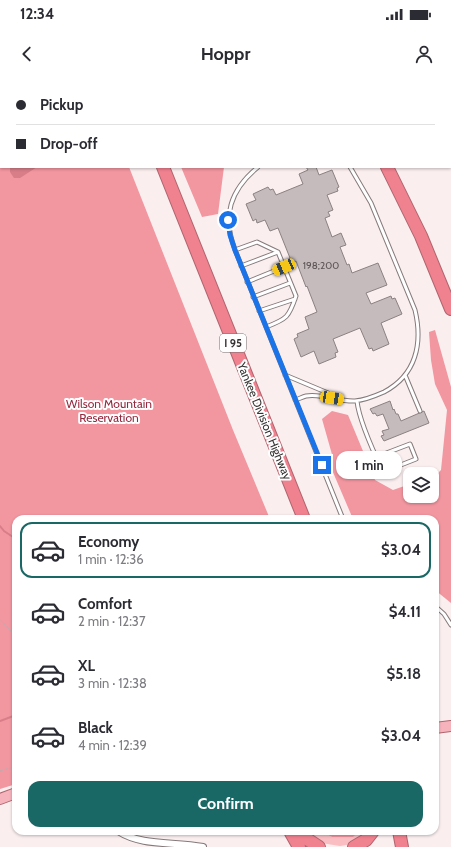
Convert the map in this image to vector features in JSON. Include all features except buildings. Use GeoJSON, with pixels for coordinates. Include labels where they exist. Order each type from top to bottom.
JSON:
{"type":"FeatureCollection","features":[{"type":"Feature","properties":{"kind":"highway","name":"Yankee Division Highway"},"geometry":{"type":"LineString","coordinates":[[163,168],[302,515]]}},
{"type":"Feature","properties":{"kind":"highway"},"geometry":{"type":"LineString","coordinates":[[387,168],[422,236],[451,309]]}},
{"type":"Feature","properties":{"kind":"highway"},"geometry":{"type":"LineString","coordinates":[[292,835],[299,847]]}},
{"type":"Feature","properties":{"kind":"highway"},"geometry":{"type":"LineString","coordinates":[[304,835],[319,847]]}},
{"type":"Feature","properties":{"kind":"highway"},"geometry":{"type":"LineString","coordinates":[[354,847],[366,840],[370,835]]}},
{"type":"Feature","properties":{"kind":"highway"},"geometry":{"type":"LineString","coordinates":[[400,835],[402,847]]}},
{"type":"Feature","properties":{"kind":"main road"},"geometry":{"type":"LineString","coordinates":[[439,728],[451,726]]}},
{"type":"Feature","properties":{"kind":"main road"},"geometry":{"type":"LineString","coordinates":[[0,799],[12,794]]}},
{"type":"Feature","properties":{"kind":"street"},"geometry":{"type":"LineString","coordinates":[[124,835],[131,839],[145,842],[203,847]]}},
{"type":"Feature","properties":{"kind":"lane"},"geometry":{"type":"LineString","coordinates":[[257,168],[243,181],[230,207],[228,220],[230,235],[247,282],[342,515]]}},
{"type":"Feature","properties":{"kind":"lane"},"geometry":{"type":"LineString","coordinates":[[295,400],[308,396],[346,401],[366,399],[388,390],[396,384],[405,375],[415,357],[419,337],[415,310],[372,203],[351,168]]}},
{"type":"Feature","properties":{"kind":"lane"},"geometry":{"type":"LineString","coordinates":[[235,250],[257,242],[278,252],[296,296],[286,318],[266,327]]}},
{"type":"Feature","properties":{"kind":"lane"},"geometry":{"type":"LineString","coordinates":[[241,266],[278,252]]}},
{"type":"Feature","properties":{"kind":"lane"},"geometry":{"type":"LineString","coordinates":[[247,282],[284,267]]}},
{"type":"Feature","properties":{"kind":"lane"},"geometry":{"type":"LineString","coordinates":[[253,296],[290,283]]}},
{"type":"Feature","properties":{"kind":"lane"},"geometry":{"type":"LineString","coordinates":[[260,311],[295,299]]}},
{"type":"Feature","properties":{"kind":"lane"},"geometry":{"type":"LineString","coordinates":[[285,375],[328,393],[332,398]]}},
{"type":"Feature","properties":{"kind":"lane"},"geometry":{"type":"LineString","coordinates":[[405,375],[420,412]]}},
{"type":"Feature","properties":{"kind":"lane"},"geometry":{"type":"LineString","coordinates":[[357,401],[358,410],[376,458],[383,472],[416,459],[410,444],[376,458]]}},
{"type":"Feature","properties":{"kind":"lane"},"geometry":{"type":"LineString","coordinates":[[439,610],[444,614],[451,625]]}},
{"type":"Feature","properties":{"kind":"path"},"geometry":{"type":"LineString","coordinates":[[0,619],[12,632]]}},
{"type":"Feature","properties":{"kind":"path"},"geometry":{"type":"LineString","coordinates":[[0,771],[12,767]]}},
{"type":"Feature","properties":{"kind":"shaded area"},"geometry":{"type":"Polygon","coordinates":[[[10,168],[35,168],[20,178],[14,178],[10,172],[10,168]]]}},
{"type":"Feature","properties":{"kind":"shaded area"},"geometry":{"type":"Polygon","coordinates":[[[311,835],[328,835],[332,837],[363,835],[352,844],[340,846],[321,843],[311,835]]]}},
{"type":"Feature","properties":{"kind":"green space","name":"Wilson Mountain Reservation"},"geometry":{"type":"Polygon","coordinates":[[[0,168],[129,168],[233,430],[268,515],[12,515],[12,785],[0,789],[0,168]]]}},
{"type":"Feature","properties":{"kind":"green space"},"geometry":{"type":"Polygon","coordinates":[[[181,168],[224,168],[218,214],[202,217],[181,168]]]}},
{"type":"Feature","properties":{"kind":"green space"},"geometry":{"type":"Polygon","coordinates":[[[435,330],[451,387],[451,603],[439,593],[439,515],[351,515],[332,470],[333,458],[322,419],[332,411],[348,415],[375,480],[393,490],[403,486],[403,503],[439,503],[439,472],[441,470],[447,410],[435,384],[431,360],[429,332],[435,330]]]}},
{"type":"Feature","properties":{"kind":"green space"},"geometry":{"type":"Polygon","coordinates":[[[328,835],[355,835],[353,837],[332,837],[328,835]]]}},
{"type":"Feature","properties":{"kind":"waterway"},"geometry":{"type":"LineString","coordinates":[[0,526],[12,536]]}},
{"type":"Feature","properties":{"kind":"waterway"},"geometry":{"type":"LineString","coordinates":[[0,721],[12,716]]}},
{"type":"Feature","properties":{"kind":"route"},"geometry":{"type":"LineString","coordinates":[[228,220],[231,240],[247,282],[322,465]]}}]}
